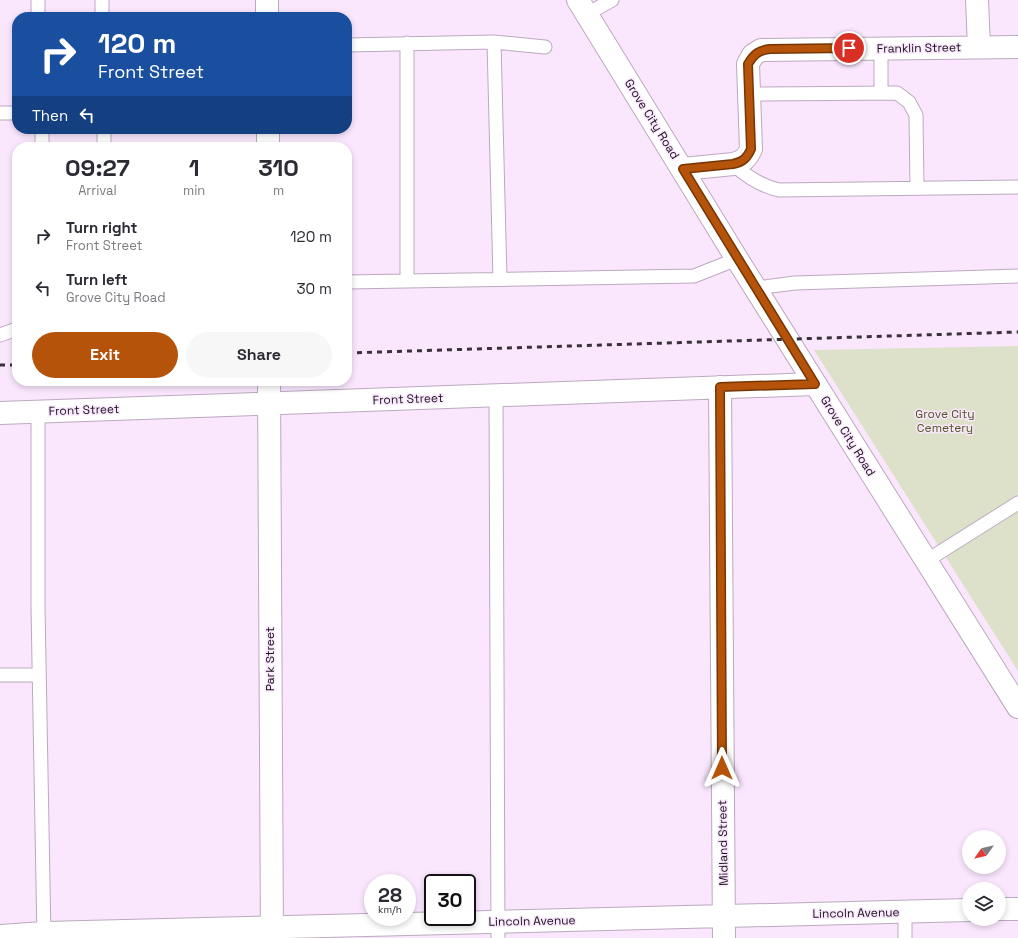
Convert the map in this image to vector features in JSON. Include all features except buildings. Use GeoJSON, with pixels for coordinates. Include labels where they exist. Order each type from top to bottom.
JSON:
{"type":"FeatureCollection","features":[{"type":"Feature","properties":{"kind":"street"},"geometry":{"type":"LineString","coordinates":[[267,0],[267,12]]}},
{"type":"Feature","properties":{"kind":"street"},"geometry":{"type":"LineString","coordinates":[[977,0],[978,47]]}},
{"type":"Feature","properties":{"kind":"street","name":"Grove City Road"},"geometry":{"type":"LineString","coordinates":[[582,7],[737,259],[1018,707]]}},
{"type":"Feature","properties":{"kind":"street","name":"Franklin Street"},"geometry":{"type":"LineString","coordinates":[[683,169],[733,164],[741,162],[748,157],[751,149],[748,64],[753,55],[761,50],[1018,47]]}},
{"type":"Feature","properties":{"kind":"street","name":"Front Street"},"geometry":{"type":"LineString","coordinates":[[0,414],[815,384]]}},
{"type":"Feature","properties":{"kind":"street","name":"Park Street"},"geometry":{"type":"LineString","coordinates":[[269,386],[272,933]]}},
{"type":"Feature","properties":{"kind":"street","name":"Midland Street"},"geometry":{"type":"LineString","coordinates":[[720,387],[724,938]]}},
{"type":"Feature","properties":{"kind":"street"},"geometry":{"type":"LineString","coordinates":[[1006,909],[1018,909]]}},
{"type":"Feature","properties":{"kind":"street","name":"Lincoln Avenue"},"geometry":{"type":"LineString","coordinates":[[0,936],[498,930],[724,916],[962,910]]}},
{"type":"Feature","properties":{"kind":"lane"},"geometry":{"type":"LineString","coordinates":[[38,0],[38,12]]}},
{"type":"Feature","properties":{"kind":"lane"},"geometry":{"type":"LineString","coordinates":[[102,0],[102,12]]}},
{"type":"Feature","properties":{"kind":"lane"},"geometry":{"type":"LineString","coordinates":[[582,7],[612,0]]}},
{"type":"Feature","properties":{"kind":"lane"},"geometry":{"type":"LineString","coordinates":[[494,42],[500,279]]}},
{"type":"Feature","properties":{"kind":"lane"},"geometry":{"type":"LineString","coordinates":[[352,45],[494,42],[546,48]]}},
{"type":"Feature","properties":{"kind":"lane"},"geometry":{"type":"LineString","coordinates":[[407,43],[407,280]]}},
{"type":"Feature","properties":{"kind":"lane"},"geometry":{"type":"LineString","coordinates":[[881,48],[881,92]]}},
{"type":"Feature","properties":{"kind":"lane"},"geometry":{"type":"LineString","coordinates":[[749,94],[896,93],[910,102],[916,115],[917,188]]}},
{"type":"Feature","properties":{"kind":"lane"},"geometry":{"type":"LineString","coordinates":[[0,113],[12,113]]}},
{"type":"Feature","properties":{"kind":"lane"},"geometry":{"type":"LineString","coordinates":[[733,164],[755,181],[767,188],[779,190],[1018,187]]}},
{"type":"Feature","properties":{"kind":"lane"},"geometry":{"type":"LineString","coordinates":[[352,282],[694,276],[737,259]]}},
{"type":"Feature","properties":{"kind":"lane"},"geometry":{"type":"LineString","coordinates":[[756,288],[795,283],[1018,276]]}},
{"type":"Feature","properties":{"kind":"lane"},"geometry":{"type":"LineString","coordinates":[[0,335],[12,331]]}},
{"type":"Feature","properties":{"kind":"lane"},"geometry":{"type":"LineString","coordinates":[[496,395],[498,930]]}},
{"type":"Feature","properties":{"kind":"lane"},"geometry":{"type":"LineString","coordinates":[[38,412],[39,675],[44,936]]}},
{"type":"Feature","properties":{"kind":"lane"},"geometry":{"type":"LineString","coordinates":[[926,561],[1018,503]]}},
{"type":"Feature","properties":{"kind":"lane"},"geometry":{"type":"LineString","coordinates":[[0,675],[39,675]]}},
{"type":"Feature","properties":{"kind":"lane"},"geometry":{"type":"LineString","coordinates":[[905,912],[905,938]]}},
{"type":"Feature","properties":{"kind":"green space","name":"Grove City Cemetery"},"geometry":{"type":"Polygon","coordinates":[[[1018,346],[1018,671],[814,350],[1018,346]]]}},
{"type":"Feature","properties":{"kind":"railway"},"geometry":{"type":"LineString","coordinates":[[352,353],[1018,332]]}},
{"type":"Feature","properties":{"kind":"railway"},"geometry":{"type":"LineString","coordinates":[[0,365],[12,365]]}},
{"type":"Feature","properties":{"kind":"route"},"geometry":{"type":"LineString","coordinates":[[722,768],[720,387],[815,384],[683,169],[733,164],[741,162],[748,157],[751,149],[748,64],[753,55],[761,50],[770,49],[849,48]]}}]}
